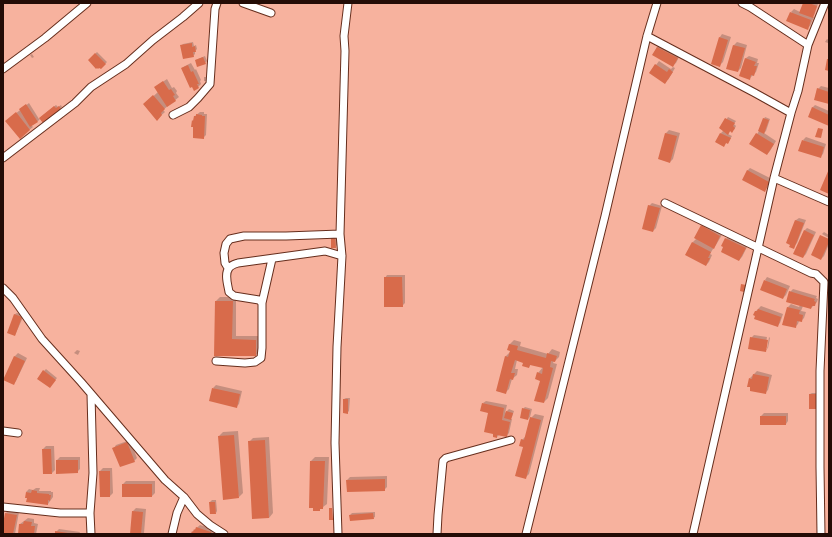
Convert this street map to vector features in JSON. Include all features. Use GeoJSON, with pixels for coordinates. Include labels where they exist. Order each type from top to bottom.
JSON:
{"type":"FeatureCollection","features":[{"type":"Feature","properties":{"kind":"street"},"geometry":{"type":"LineString","coordinates":[[3,69],[45,38],[87,3]]}},
{"type":"Feature","properties":{"kind":"street"},"geometry":{"type":"LineString","coordinates":[[3,158],[75,103],[91,87],[126,64],[153,40],[183,18],[199,3]]}},
{"type":"Feature","properties":{"kind":"street"},"geometry":{"type":"LineString","coordinates":[[173,115],[188,107],[210,84],[215,9],[217,3]]}},
{"type":"Feature","properties":{"kind":"street"},"geometry":{"type":"LineString","coordinates":[[243,3],[271,13]]}},
{"type":"Feature","properties":{"kind":"street"},"geometry":{"type":"LineString","coordinates":[[338,534],[335,443],[337,347],[342,256],[340,234],[345,51],[344,36],[348,3]]}},
{"type":"Feature","properties":{"kind":"street"},"geometry":{"type":"LineString","coordinates":[[526,534],[604,216],[646,36],[656,3]]}},
{"type":"Feature","properties":{"kind":"street"},"geometry":{"type":"LineString","coordinates":[[742,3],[808,45]]}},
{"type":"Feature","properties":{"kind":"street"},"geometry":{"type":"LineString","coordinates":[[693,534],[774,178],[798,91],[808,45],[825,3]]}},
{"type":"Feature","properties":{"kind":"street"},"geometry":{"type":"LineString","coordinates":[[646,36],[756,93],[791,113]]}},
{"type":"Feature","properties":{"kind":"street"},"geometry":{"type":"LineString","coordinates":[[774,178],[829,202]]}},
{"type":"Feature","properties":{"kind":"street"},"geometry":{"type":"LineString","coordinates":[[665,203],[811,273],[816,274],[826,282],[825,356],[820,371],[821,534]]}},
{"type":"Feature","properties":{"kind":"street"},"geometry":{"type":"LineString","coordinates":[[262,303],[259,300],[234,296],[229,292],[227,275],[228,268],[225,263],[224,253],[226,244],[230,239],[244,236],[340,234]]}},
{"type":"Feature","properties":{"kind":"street"},"geometry":{"type":"LineString","coordinates":[[228,268],[238,263],[325,252],[342,256]]}},
{"type":"Feature","properties":{"kind":"street"},"geometry":{"type":"LineString","coordinates":[[216,361],[245,363],[256,362],[261,358],[262,303],[272,259]]}},
{"type":"Feature","properties":{"kind":"street"},"geometry":{"type":"LineString","coordinates":[[3,288],[13,298],[42,339],[165,480],[184,497],[197,514],[224,534]]}},
{"type":"Feature","properties":{"kind":"street"},"geometry":{"type":"LineString","coordinates":[[91,394],[93,474],[90,513],[91,534]]}},
{"type":"Feature","properties":{"kind":"street"},"geometry":{"type":"LineString","coordinates":[[3,431],[18,433]]}},
{"type":"Feature","properties":{"kind":"street"},"geometry":{"type":"LineString","coordinates":[[437,534],[443,461],[446,458],[511,440]]}},
{"type":"Feature","properties":{"kind":"street"},"geometry":{"type":"LineString","coordinates":[[172,534],[177,513],[184,497]]}},
{"type":"Feature","properties":{"kind":"street"},"geometry":{"type":"LineString","coordinates":[[3,507],[60,513],[90,513]]}},
{"type":"Feature","properties":{"kind":"building"},"geometry":{"type":"Polygon","coordinates":[[[803,3],[809,3],[817,6],[813,18],[799,13],[803,3]]]}},
{"type":"Feature","properties":{"kind":"building"},"geometry":{"type":"Polygon","coordinates":[[[790,12],[811,20],[808,30],[786,21],[790,12]]]}},
{"type":"Feature","properties":{"kind":"building"},"geometry":{"type":"Polygon","coordinates":[[[719,37],[728,40],[720,67],[711,64],[719,37]]]}},
{"type":"Feature","properties":{"kind":"building"},"geometry":{"type":"Polygon","coordinates":[[[192,43],[192,47],[195,46],[196,52],[193,52],[194,57],[183,59],[180,45],[192,43]]]}},
{"type":"Feature","properties":{"kind":"building"},"geometry":{"type":"Polygon","coordinates":[[[733,45],[745,48],[738,72],[726,69],[733,45]]]}},
{"type":"Feature","properties":{"kind":"building"},"geometry":{"type":"Polygon","coordinates":[[[657,47],[678,58],[673,67],[652,55],[657,47]]]}},
{"type":"Feature","properties":{"kind":"building"},"geometry":{"type":"Polygon","coordinates":[[[95,53],[106,64],[101,69],[96,69],[88,60],[95,53]]]}},
{"type":"Feature","properties":{"kind":"building"},"geometry":{"type":"Polygon","coordinates":[[[203,57],[206,64],[197,67],[195,60],[203,57]]]}},
{"type":"Feature","properties":{"kind":"building"},"geometry":{"type":"Polygon","coordinates":[[[745,58],[756,62],[754,66],[757,66],[754,76],[751,75],[750,80],[739,76],[745,58]]]}},
{"type":"Feature","properties":{"kind":"building"},"geometry":{"type":"Polygon","coordinates":[[[827,59],[829,59],[829,71],[825,70],[827,59]]]}},
{"type":"Feature","properties":{"kind":"building"},"geometry":{"type":"Polygon","coordinates":[[[655,64],[667,72],[669,69],[673,72],[665,84],[649,73],[655,64]]]}},
{"type":"Feature","properties":{"kind":"building"},"geometry":{"type":"Polygon","coordinates":[[[188,65],[191,72],[193,71],[199,84],[197,84],[199,88],[194,91],[192,87],[190,88],[181,68],[188,65]]]}},
{"type":"Feature","properties":{"kind":"building"},"geometry":{"type":"Polygon","coordinates":[[[163,81],[169,90],[171,89],[175,95],[173,96],[176,101],[167,107],[154,87],[163,81]]]}},
{"type":"Feature","properties":{"kind":"building"},"geometry":{"type":"Polygon","coordinates":[[[817,88],[829,92],[829,104],[814,100],[817,88]]]}},
{"type":"Feature","properties":{"kind":"building"},"geometry":{"type":"Polygon","coordinates":[[[153,95],[165,109],[157,121],[143,104],[153,95]]]}},
{"type":"Feature","properties":{"kind":"building"},"geometry":{"type":"Polygon","coordinates":[[[26,104],[38,122],[30,127],[19,109],[26,104]]]}},
{"type":"Feature","properties":{"kind":"building"},"geometry":{"type":"Polygon","coordinates":[[[54,106],[56,108],[59,106],[61,109],[43,123],[39,118],[54,106]]]}},
{"type":"Feature","properties":{"kind":"building"},"geometry":{"type":"Polygon","coordinates":[[[812,107],[829,115],[829,126],[808,117],[812,107]]]}},
{"type":"Feature","properties":{"kind":"building"},"geometry":{"type":"Polygon","coordinates":[[[16,112],[30,130],[20,139],[5,121],[16,112]]]}},
{"type":"Feature","properties":{"kind":"building"},"geometry":{"type":"Polygon","coordinates":[[[196,114],[205,116],[204,139],[193,138],[193,127],[191,127],[192,120],[193,121],[196,114]]]}},
{"type":"Feature","properties":{"kind":"building"},"geometry":{"type":"Polygon","coordinates":[[[725,118],[735,123],[733,126],[735,128],[732,133],[730,131],[728,135],[719,128],[725,118]]]}},
{"type":"Feature","properties":{"kind":"building"},"geometry":{"type":"Polygon","coordinates":[[[763,118],[769,120],[764,134],[758,131],[763,118]]]}},
{"type":"Feature","properties":{"kind":"building"},"geometry":{"type":"Polygon","coordinates":[[[818,128],[823,129],[821,138],[815,137],[818,128]]]}},
{"type":"Feature","properties":{"kind":"building"},"geometry":{"type":"Polygon","coordinates":[[[665,133],[677,136],[670,163],[658,159],[665,133]]]}},
{"type":"Feature","properties":{"kind":"building"},"geometry":{"type":"Polygon","coordinates":[[[720,133],[731,138],[728,144],[726,143],[724,147],[715,142],[720,133]]]}},
{"type":"Feature","properties":{"kind":"building"},"geometry":{"type":"Polygon","coordinates":[[[756,133],[774,144],[767,155],[749,144],[756,133]]]}},
{"type":"Feature","properties":{"kind":"building"},"geometry":{"type":"Polygon","coordinates":[[[802,140],[824,147],[821,158],[798,151],[802,140]]]}},
{"type":"Feature","properties":{"kind":"building"},"geometry":{"type":"Polygon","coordinates":[[[829,169],[829,194],[820,190],[829,169]]]}},
{"type":"Feature","properties":{"kind":"building"},"geometry":{"type":"Polygon","coordinates":[[[747,170],[769,182],[765,192],[742,180],[747,170]]]}},
{"type":"Feature","properties":{"kind":"building"},"geometry":{"type":"Polygon","coordinates":[[[648,205],[660,208],[653,232],[642,229],[648,205]]]}},
{"type":"Feature","properties":{"kind":"building"},"geometry":{"type":"Polygon","coordinates":[[[795,220],[804,223],[794,249],[789,247],[790,245],[786,243],[795,220]]]}},
{"type":"Feature","properties":{"kind":"building"},"geometry":{"type":"Polygon","coordinates":[[[701,225],[720,236],[714,249],[694,238],[701,225]]]}},
{"type":"Feature","properties":{"kind":"building"},"geometry":{"type":"Polygon","coordinates":[[[804,230],[814,235],[803,258],[793,254],[804,230]]]}},
{"type":"Feature","properties":{"kind":"building"},"geometry":{"type":"Polygon","coordinates":[[[820,235],[829,239],[821,260],[811,255],[820,235]]]}},
{"type":"Feature","properties":{"kind":"building"},"geometry":{"type":"Polygon","coordinates":[[[335,236],[336,248],[331,248],[331,237],[335,236]]]}},
{"type":"Feature","properties":{"kind":"building"},"geometry":{"type":"Polygon","coordinates":[[[725,238],[746,248],[739,261],[721,252],[723,247],[721,246],[725,238]]]}},
{"type":"Feature","properties":{"kind":"building"},"geometry":{"type":"Polygon","coordinates":[[[692,242],[711,252],[706,266],[685,255],[692,242]]]}},
{"type":"Feature","properties":{"kind":"building"},"geometry":{"type":"Polygon","coordinates":[[[384,277],[402,277],[403,307],[384,307],[384,277]]]}},
{"type":"Feature","properties":{"kind":"building"},"geometry":{"type":"Polygon","coordinates":[[[764,280],[787,289],[783,299],[760,290],[764,280]]]}},
{"type":"Feature","properties":{"kind":"building"},"geometry":{"type":"Polygon","coordinates":[[[741,284],[746,285],[744,292],[740,291],[741,284]]]}},
{"type":"Feature","properties":{"kind":"building"},"geometry":{"type":"Polygon","coordinates":[[[789,291],[815,299],[815,306],[812,306],[811,309],[786,302],[789,291]]]}},
{"type":"Feature","properties":{"kind":"building"},"geometry":{"type":"Polygon","coordinates":[[[215,301],[233,301],[232,339],[256,340],[256,356],[214,356],[215,301]]]}},
{"type":"Feature","properties":{"kind":"building"},"geometry":{"type":"Polygon","coordinates":[[[787,307],[800,310],[799,314],[803,315],[802,322],[797,321],[796,328],[782,325],[787,307]]]}},
{"type":"Feature","properties":{"kind":"building"},"geometry":{"type":"Polygon","coordinates":[[[758,309],[781,317],[778,327],[754,319],[755,316],[753,315],[758,309]]]}},
{"type":"Feature","properties":{"kind":"building"},"geometry":{"type":"Polygon","coordinates":[[[14,314],[22,317],[15,336],[7,333],[14,314]]]}},
{"type":"Feature","properties":{"kind":"building"},"geometry":{"type":"Polygon","coordinates":[[[750,337],[768,340],[766,352],[748,349],[750,337]]]}},
{"type":"Feature","properties":{"kind":"building"},"geometry":{"type":"Polygon","coordinates":[[[509,344],[518,346],[517,350],[546,358],[547,353],[557,356],[555,362],[551,361],[550,367],[553,368],[544,403],[534,401],[540,381],[535,379],[537,372],[542,374],[543,368],[530,365],[529,368],[522,366],[523,363],[515,360],[511,373],[515,373],[513,380],[510,379],[506,394],[496,391],[505,356],[508,357],[510,351],[507,350],[509,344]]]}},
{"type":"Feature","properties":{"kind":"building"},"geometry":{"type":"Polygon","coordinates":[[[14,356],[25,361],[14,385],[3,380],[14,356]]]}},
{"type":"Feature","properties":{"kind":"building"},"geometry":{"type":"Polygon","coordinates":[[[43,370],[56,380],[50,388],[37,379],[43,370]]]}},
{"type":"Feature","properties":{"kind":"building"},"geometry":{"type":"Polygon","coordinates":[[[753,374],[769,377],[766,394],[750,391],[750,387],[747,387],[749,378],[752,379],[753,374]]]}},
{"type":"Feature","properties":{"kind":"building"},"geometry":{"type":"Polygon","coordinates":[[[212,388],[240,394],[237,408],[209,401],[212,388]]]}},
{"type":"Feature","properties":{"kind":"building"},"geometry":{"type":"Polygon","coordinates":[[[809,394],[816,394],[816,409],[809,409],[809,394]]]}},
{"type":"Feature","properties":{"kind":"building"},"geometry":{"type":"Polygon","coordinates":[[[343,399],[348,399],[348,414],[343,413],[343,399]]]}},
{"type":"Feature","properties":{"kind":"building"},"geometry":{"type":"Polygon","coordinates":[[[482,403],[504,408],[502,420],[510,422],[507,437],[497,435],[497,438],[493,437],[493,434],[484,432],[488,413],[480,411],[482,403]]]}},
{"type":"Feature","properties":{"kind":"building"},"geometry":{"type":"Polygon","coordinates":[[[522,408],[530,410],[528,420],[520,418],[522,408]]]}},
{"type":"Feature","properties":{"kind":"building"},"geometry":{"type":"Polygon","coordinates":[[[506,411],[513,413],[511,420],[504,418],[506,411]]]}},
{"type":"Feature","properties":{"kind":"building"},"geometry":{"type":"Polygon","coordinates":[[[760,416],[786,416],[786,425],[760,425],[760,416]]]}},
{"type":"Feature","properties":{"kind":"building"},"geometry":{"type":"Polygon","coordinates":[[[530,417],[541,420],[526,479],[515,476],[523,447],[519,446],[521,439],[524,440],[530,417]]]}},
{"type":"Feature","properties":{"kind":"building"},"geometry":{"type":"Polygon","coordinates":[[[234,435],[239,498],[223,500],[218,436],[234,435]]]}},
{"type":"Feature","properties":{"kind":"building"},"geometry":{"type":"Polygon","coordinates":[[[265,440],[269,518],[252,519],[248,441],[265,440]]]}},
{"type":"Feature","properties":{"kind":"building"},"geometry":{"type":"Polygon","coordinates":[[[127,442],[135,462],[120,467],[112,448],[127,442]]]}},
{"type":"Feature","properties":{"kind":"building"},"geometry":{"type":"Polygon","coordinates":[[[42,449],[51,449],[52,474],[43,474],[42,449]]]}},
{"type":"Feature","properties":{"kind":"building"},"geometry":{"type":"Polygon","coordinates":[[[56,460],[78,460],[78,473],[56,474],[56,460]]]}},
{"type":"Feature","properties":{"kind":"building"},"geometry":{"type":"Polygon","coordinates":[[[310,461],[325,461],[323,509],[320,509],[320,511],[313,511],[313,508],[309,508],[310,461]]]}},
{"type":"Feature","properties":{"kind":"building"},"geometry":{"type":"Polygon","coordinates":[[[99,471],[110,471],[110,497],[100,497],[99,471]]]}},
{"type":"Feature","properties":{"kind":"building"},"geometry":{"type":"Polygon","coordinates":[[[385,479],[385,491],[347,492],[346,480],[385,479]]]}},
{"type":"Feature","properties":{"kind":"building"},"geometry":{"type":"Polygon","coordinates":[[[122,484],[152,484],[152,497],[122,497],[122,484]]]}},
{"type":"Feature","properties":{"kind":"building"},"geometry":{"type":"Polygon","coordinates":[[[32,490],[37,491],[37,493],[51,495],[50,501],[48,500],[48,505],[26,502],[26,492],[31,493],[32,490]]]}},
{"type":"Feature","properties":{"kind":"building"},"geometry":{"type":"Polygon","coordinates":[[[209,502],[215,502],[216,514],[210,514],[209,502]]]}},
{"type":"Feature","properties":{"kind":"building"},"geometry":{"type":"Polygon","coordinates":[[[329,508],[332,508],[333,520],[329,520],[329,508]]]}},
{"type":"Feature","properties":{"kind":"building"},"geometry":{"type":"Polygon","coordinates":[[[132,511],[143,512],[141,534],[130,534],[132,511]]]}},
{"type":"Feature","properties":{"kind":"building"},"geometry":{"type":"Polygon","coordinates":[[[5,513],[17,515],[13,534],[3,534],[5,513]]]}},
{"type":"Feature","properties":{"kind":"building"},"geometry":{"type":"Polygon","coordinates":[[[373,513],[374,519],[350,521],[349,515],[373,513]]]}},
{"type":"Feature","properties":{"kind":"building"},"geometry":{"type":"Polygon","coordinates":[[[24,521],[32,522],[31,526],[35,526],[34,534],[18,534],[19,524],[23,524],[24,521]]]}},
{"type":"Feature","properties":{"kind":"building"},"geometry":{"type":"Polygon","coordinates":[[[196,527],[211,532],[211,534],[191,534],[196,527]]]}},
{"type":"Feature","properties":{"kind":"building"},"geometry":{"type":"Polygon","coordinates":[[[55,531],[68,533],[68,534],[55,534],[55,531]]]}}]}
